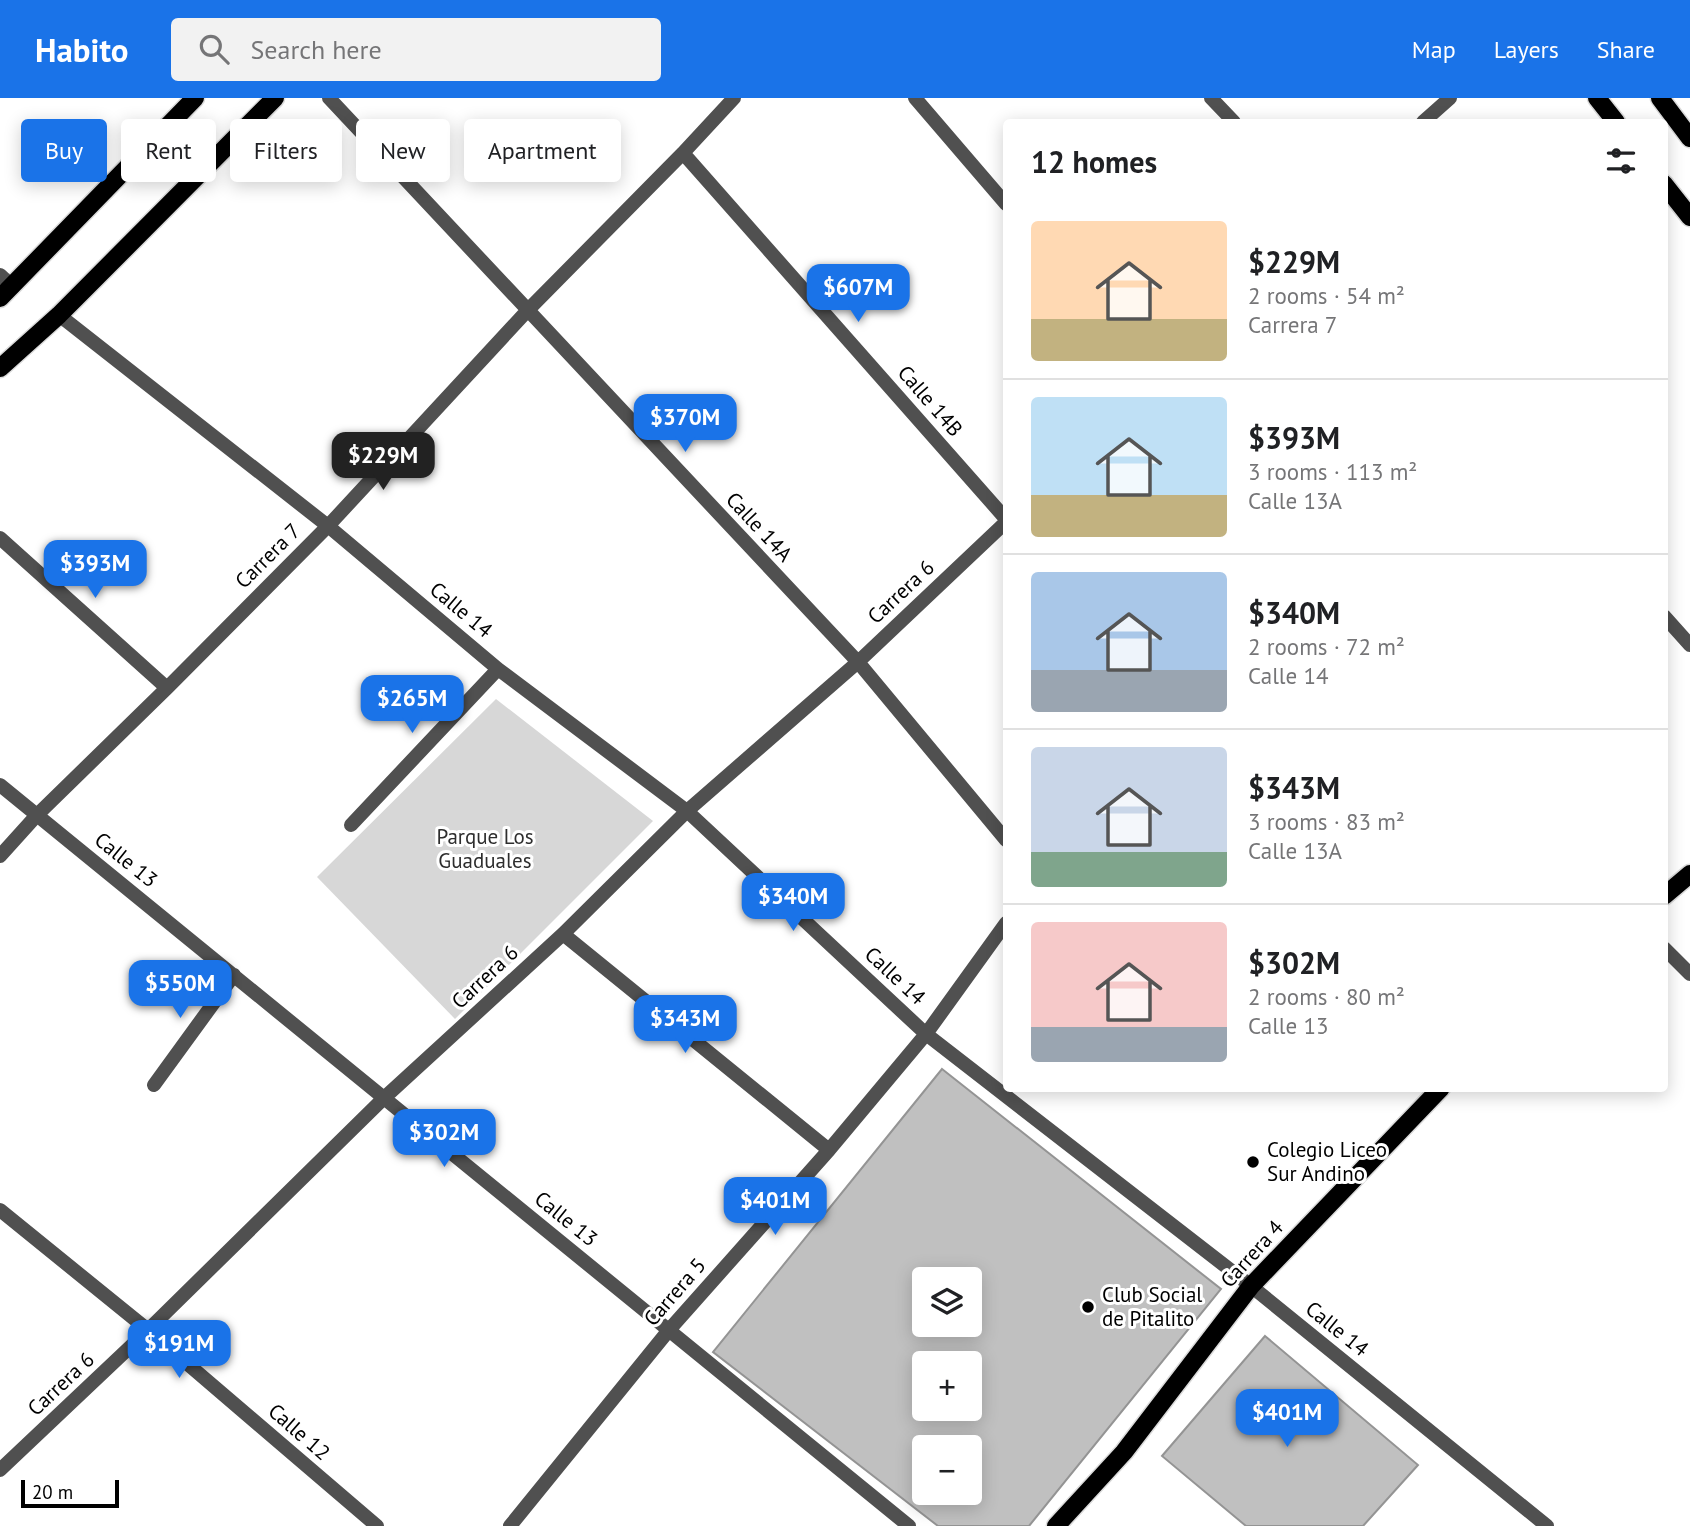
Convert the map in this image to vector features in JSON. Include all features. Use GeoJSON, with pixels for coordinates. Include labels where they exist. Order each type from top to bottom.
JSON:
{"type":"FeatureCollection","features":[{"type":"Feature","properties":{"kind":"main road"},"geometry":{"type":"LineString","coordinates":[[4,287],[195,98]]}},
{"type":"Feature","properties":{"kind":"main road"},"geometry":{"type":"LineString","coordinates":[[0,368],[59,315],[275,98]]}},
{"type":"Feature","properties":{"kind":"main road"},"geometry":{"type":"LineString","coordinates":[[1597,98],[1614,119]]}},
{"type":"Feature","properties":{"kind":"main road"},"geometry":{"type":"LineString","coordinates":[[1660,98],[1690,138]]}},
{"type":"Feature","properties":{"kind":"main road"},"geometry":{"type":"LineString","coordinates":[[1668,189],[1690,217]]}},
{"type":"Feature","properties":{"kind":"main road"},"geometry":{"type":"LineString","coordinates":[[1668,893],[1690,874]]}},
{"type":"Feature","properties":{"kind":"main road","name":"Carrera 4"},"geometry":{"type":"LineString","coordinates":[[1056,1526],[1124,1452],[1251,1286],[1437,1092]]}},
{"type":"Feature","properties":{"kind":"street","name":"Calle 14A"},"geometry":{"type":"LineString","coordinates":[[329,98],[858,662],[1003,836]]}},
{"type":"Feature","properties":{"kind":"street","name":"Carrera 7"},"geometry":{"type":"LineString","coordinates":[[0,856],[37,815],[328,526],[527,312],[734,98]]}},
{"type":"Feature","properties":{"kind":"street"},"geometry":{"type":"LineString","coordinates":[[915,98],[1003,201]]}},
{"type":"Feature","properties":{"kind":"street"},"geometry":{"type":"LineString","coordinates":[[1211,98],[1231,119]]}},
{"type":"Feature","properties":{"kind":"street"},"geometry":{"type":"LineString","coordinates":[[1426,119],[1450,98]]}},
{"type":"Feature","properties":{"kind":"street","name":"Calle 14B"},"geometry":{"type":"LineString","coordinates":[[683,153],[1003,517]]}},
{"type":"Feature","properties":{"kind":"street","name":"Calle 14"},"geometry":{"type":"LineString","coordinates":[[59,315],[328,526],[498,669],[687,811],[926,1034],[1251,1286],[1547,1526]]}},
{"type":"Feature","properties":{"kind":"street","name":"Carrera 6"},"geometry":{"type":"LineString","coordinates":[[0,1470],[148,1331],[384,1098],[563,934],[687,811],[858,662],[1003,523]]}},
{"type":"Feature","properties":{"kind":"street"},"geometry":{"type":"LineString","coordinates":[[0,537],[167,688]]}},
{"type":"Feature","properties":{"kind":"street"},"geometry":{"type":"LineString","coordinates":[[1668,620],[1690,645]]}},
{"type":"Feature","properties":{"kind":"street"},"geometry":{"type":"LineString","coordinates":[[351,825],[498,669]]}},
{"type":"Feature","properties":{"kind":"street","name":"Calle 13"},"geometry":{"type":"LineString","coordinates":[[0,785],[909,1526]]}},
{"type":"Feature","properties":{"kind":"street","name":"Carrera 5"},"geometry":{"type":"LineString","coordinates":[[510,1526],[669,1330],[830,1150],[926,1034],[1003,927]]}},
{"type":"Feature","properties":{"kind":"street"},"geometry":{"type":"LineString","coordinates":[[563,934],[830,1150]]}},
{"type":"Feature","properties":{"kind":"street"},"geometry":{"type":"LineString","coordinates":[[1668,952],[1690,974]]}},
{"type":"Feature","properties":{"kind":"street"},"geometry":{"type":"LineString","coordinates":[[154,1085],[234,975]]}},
{"type":"Feature","properties":{"kind":"street","name":"Calle 12"},"geometry":{"type":"LineString","coordinates":[[0,1210],[148,1331],[377,1526]]}},
{"type":"Feature","properties":{"kind":"green space","name":"Parque Los Guaduales"},"geometry":{"type":"Polygon","coordinates":[[[496,699],[653,821],[455,1019],[317,877],[496,699]]]}},
{"type":"Feature","properties":{"kind":"building","name":"Club Social de Pitalito"},"geometry":{"type":"Polygon","coordinates":[[[942,1069],[1221,1289],[1029,1526],[938,1526],[713,1352],[942,1069]]]}},
{"type":"Feature","properties":{"kind":"building"},"geometry":{"type":"Polygon","coordinates":[[[1265,1336],[1418,1465],[1363,1526],[1246,1526],[1162,1456],[1265,1336]]]}},
{"type":"Feature","properties":{"kind":"place","name":"Colegio Liceo Sur Andino"},"geometry":{"type":"Point","coordinates":[1253,1162]}},
{"type":"Feature","properties":{"kind":"place","name":"Club Social de Pitalito"},"geometry":{"type":"Point","coordinates":[1088,1307]}}]}
